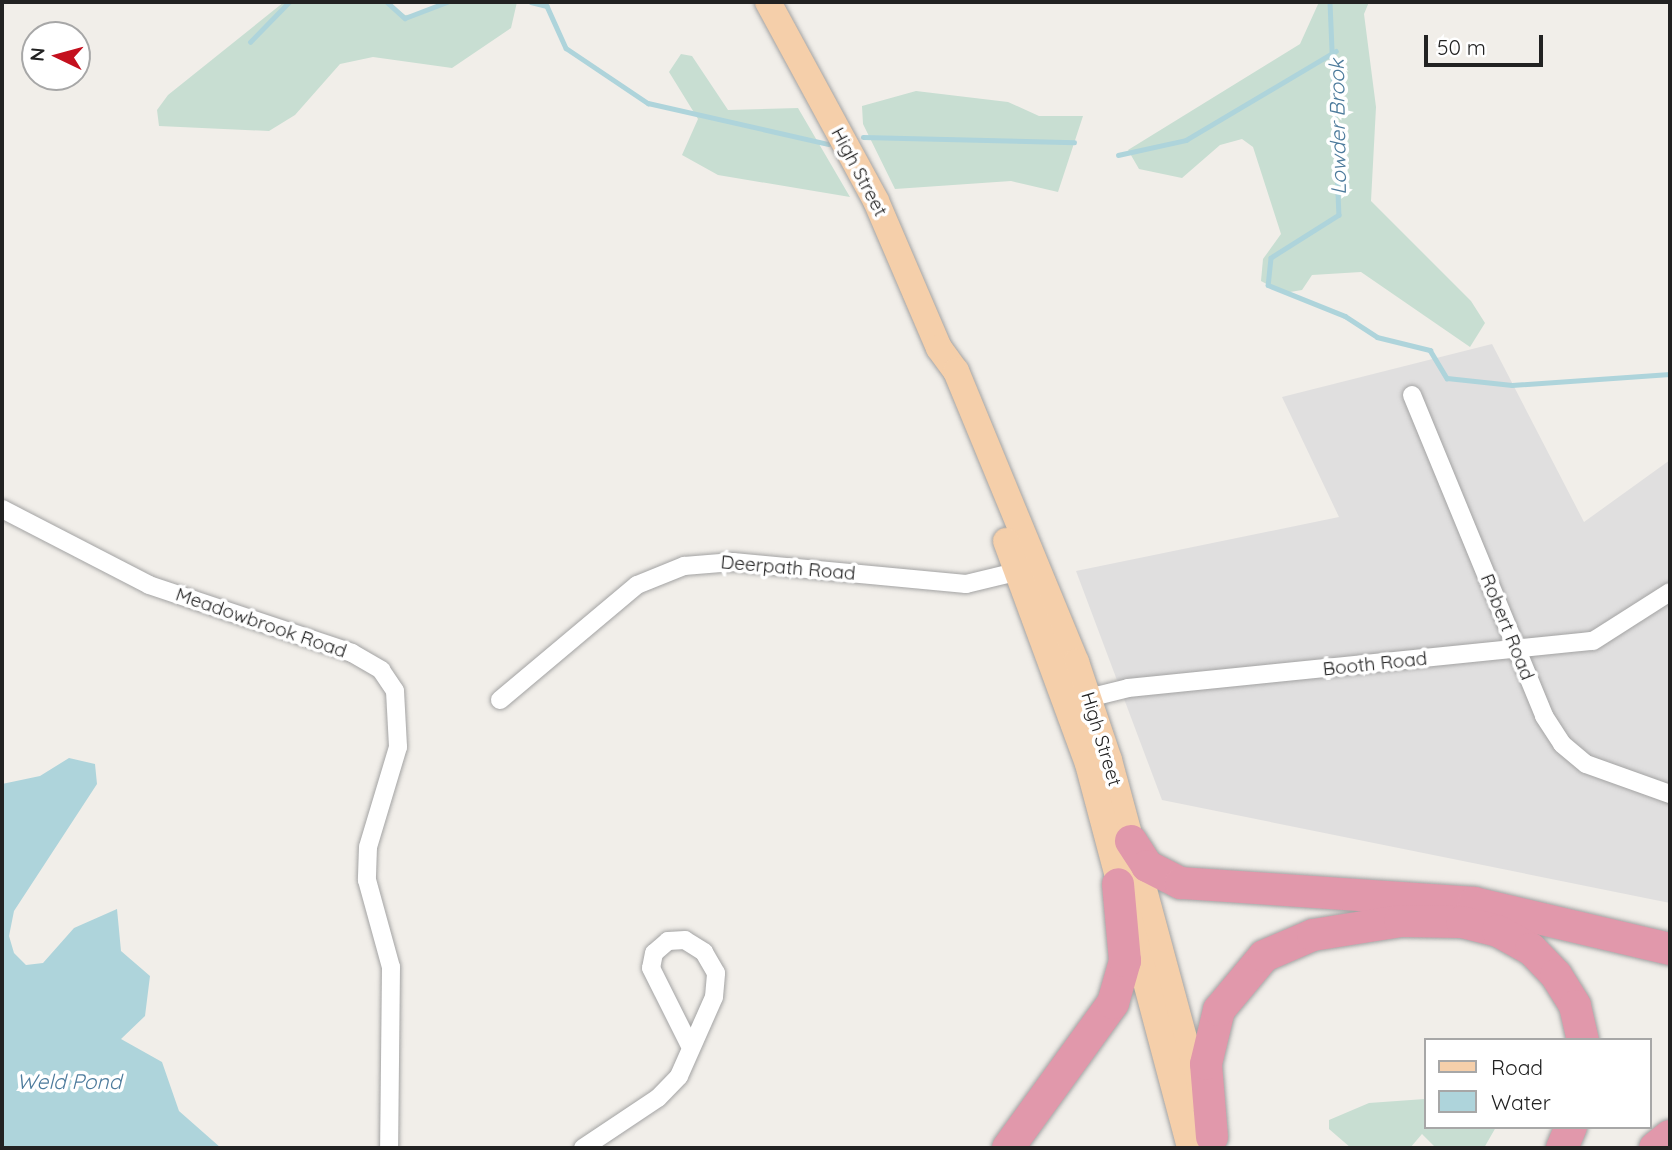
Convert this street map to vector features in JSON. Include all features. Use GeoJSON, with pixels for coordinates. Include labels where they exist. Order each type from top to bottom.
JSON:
{"type":"FeatureCollection","features":[{"type":"Feature","properties":{"kind":"highway"},"geometry":{"type":"LineString","coordinates":[[1131,841],[1147,866],[1181,883],[1474,903],[1670,949]]}},
{"type":"Feature","properties":{"kind":"highway"},"geometry":{"type":"LineString","coordinates":[[1008,1148],[1113,1003],[1125,961],[1118,884]]}},
{"type":"Feature","properties":{"kind":"highway"},"geometry":{"type":"LineString","coordinates":[[1206,1144],[1206,1065],[1219,1010],[1264,956],[1313,935],[1400,921],[1462,922],[1498,931],[1531,949],[1556,975],[1575,1006],[1583,1038]]}},
{"type":"Feature","properties":{"kind":"highway"},"geometry":{"type":"LineString","coordinates":[[1562,1148],[1571,1129]]}},
{"type":"Feature","properties":{"kind":"highway"},"geometry":{"type":"LineString","coordinates":[[1655,1148],[1670,1136]]}},
{"type":"Feature","properties":{"kind":"main road","name":"High Street"},"geometry":{"type":"LineString","coordinates":[[768,2],[876,201],[939,348],[940,377],[1026,570],[1079,700],[1131,841],[1206,1144]]}},
{"type":"Feature","properties":{"kind":"main road","name":"High Street"},"geometry":{"type":"LineString","coordinates":[[1079,700],[1118,884],[1206,1144]]}},
{"type":"Feature","properties":{"kind":"street","name":"Robert Road"},"geometry":{"type":"LineString","coordinates":[[1412,395],[1517,650],[1562,744],[1586,764],[1670,794]]}},
{"type":"Feature","properties":{"kind":"street","name":"Meadowbrook Road"},"geometry":{"type":"LineString","coordinates":[[2,509],[68,549],[149,585],[352,653],[381,670],[395,691],[398,747],[368,847],[366,880],[391,967],[389,1148]]}},
{"type":"Feature","properties":{"kind":"street","name":"Deerpath Road"},"geometry":{"type":"LineString","coordinates":[[500,701],[631,590],[684,566],[733,562],[966,584],[1026,570]]}},
{"type":"Feature","properties":{"kind":"street","name":"Booth Road"},"geometry":{"type":"LineString","coordinates":[[1079,700],[1593,641],[1670,592]]}},
{"type":"Feature","properties":{"kind":"street"},"geometry":{"type":"LineString","coordinates":[[583,1148],[658,1098],[679,1076],[689,1044],[714,997],[716,973],[704,952],[685,940],[668,941],[654,953],[650,968],[689,1044]]}},
{"type":"Feature","properties":{"kind":"shaded area"},"geometry":{"type":"Polygon","coordinates":[[[1492,344],[1584,522],[1670,460],[1670,903],[1162,800],[1076,571],[1339,517],[1282,397],[1492,344]]]}},
{"type":"Feature","properties":{"kind":"green space"},"geometry":{"type":"Polygon","coordinates":[[[284,2],[388,2],[405,15],[423,14],[441,2],[517,2],[511,28],[452,68],[373,57],[340,64],[295,115],[269,131],[159,126],[157,110],[168,95],[284,2]]]}},
{"type":"Feature","properties":{"kind":"green space"},"geometry":{"type":"Polygon","coordinates":[[[1319,2],[1369,2],[1364,14],[1376,107],[1371,201],[1471,301],[1485,323],[1470,347],[1361,272],[1312,275],[1302,290],[1284,293],[1261,281],[1263,259],[1281,234],[1253,147],[1242,139],[1220,145],[1182,178],[1139,169],[1128,150],[1300,44],[1319,2]]]}},
{"type":"Feature","properties":{"kind":"green space"},"geometry":{"type":"Polygon","coordinates":[[[681,54],[692,56],[728,110],[798,108],[850,197],[718,175],[682,155],[698,119],[669,72],[681,54]]]}},
{"type":"Feature","properties":{"kind":"green space"},"geometry":{"type":"Polygon","coordinates":[[[916,91],[1008,102],[1039,116],[1083,116],[1058,192],[1011,181],[895,189],[863,124],[862,106],[916,91]]]}},
{"type":"Feature","properties":{"kind":"green space"},"geometry":{"type":"Polygon","coordinates":[[[1424,1099],[1424,1129],[1495,1129],[1484,1148],[1436,1148],[1422,1134],[1410,1148],[1351,1148],[1329,1129],[1329,1120],[1369,1103],[1424,1099]]]}},
{"type":"Feature","properties":{"kind":"water","name":"Weld Pond"},"geometry":{"type":"Polygon","coordinates":[[[69,758],[95,764],[97,784],[14,911],[9,936],[14,953],[26,965],[43,963],[74,928],[117,909],[121,951],[150,976],[145,1016],[121,1039],[162,1062],[179,1111],[221,1148],[2,1148],[2,784],[40,776],[69,758]]]}},
{"type":"Feature","properties":{"kind":"waterway"},"geometry":{"type":"LineString","coordinates":[[250,42],[289,2]]}},
{"type":"Feature","properties":{"kind":"waterway"},"geometry":{"type":"LineString","coordinates":[[387,2],[405,18],[447,2]]}},
{"type":"Feature","properties":{"kind":"waterway"},"geometry":{"type":"LineString","coordinates":[[531,2],[547,6],[566,48],[648,103],[828,144]]}},
{"type":"Feature","properties":{"kind":"waterway","name":"Lowder Brook"},"geometry":{"type":"LineString","coordinates":[[1330,2],[1339,215],[1271,258],[1268,285],[1345,316],[1377,337],[1430,350],[1447,378],[1512,385],[1670,374]]}},
{"type":"Feature","properties":{"kind":"waterway"},"geometry":{"type":"LineString","coordinates":[[1118,155],[1186,140],[1336,51]]}},
{"type":"Feature","properties":{"kind":"waterway"},"geometry":{"type":"LineString","coordinates":[[863,137],[1074,142]]}}]}
